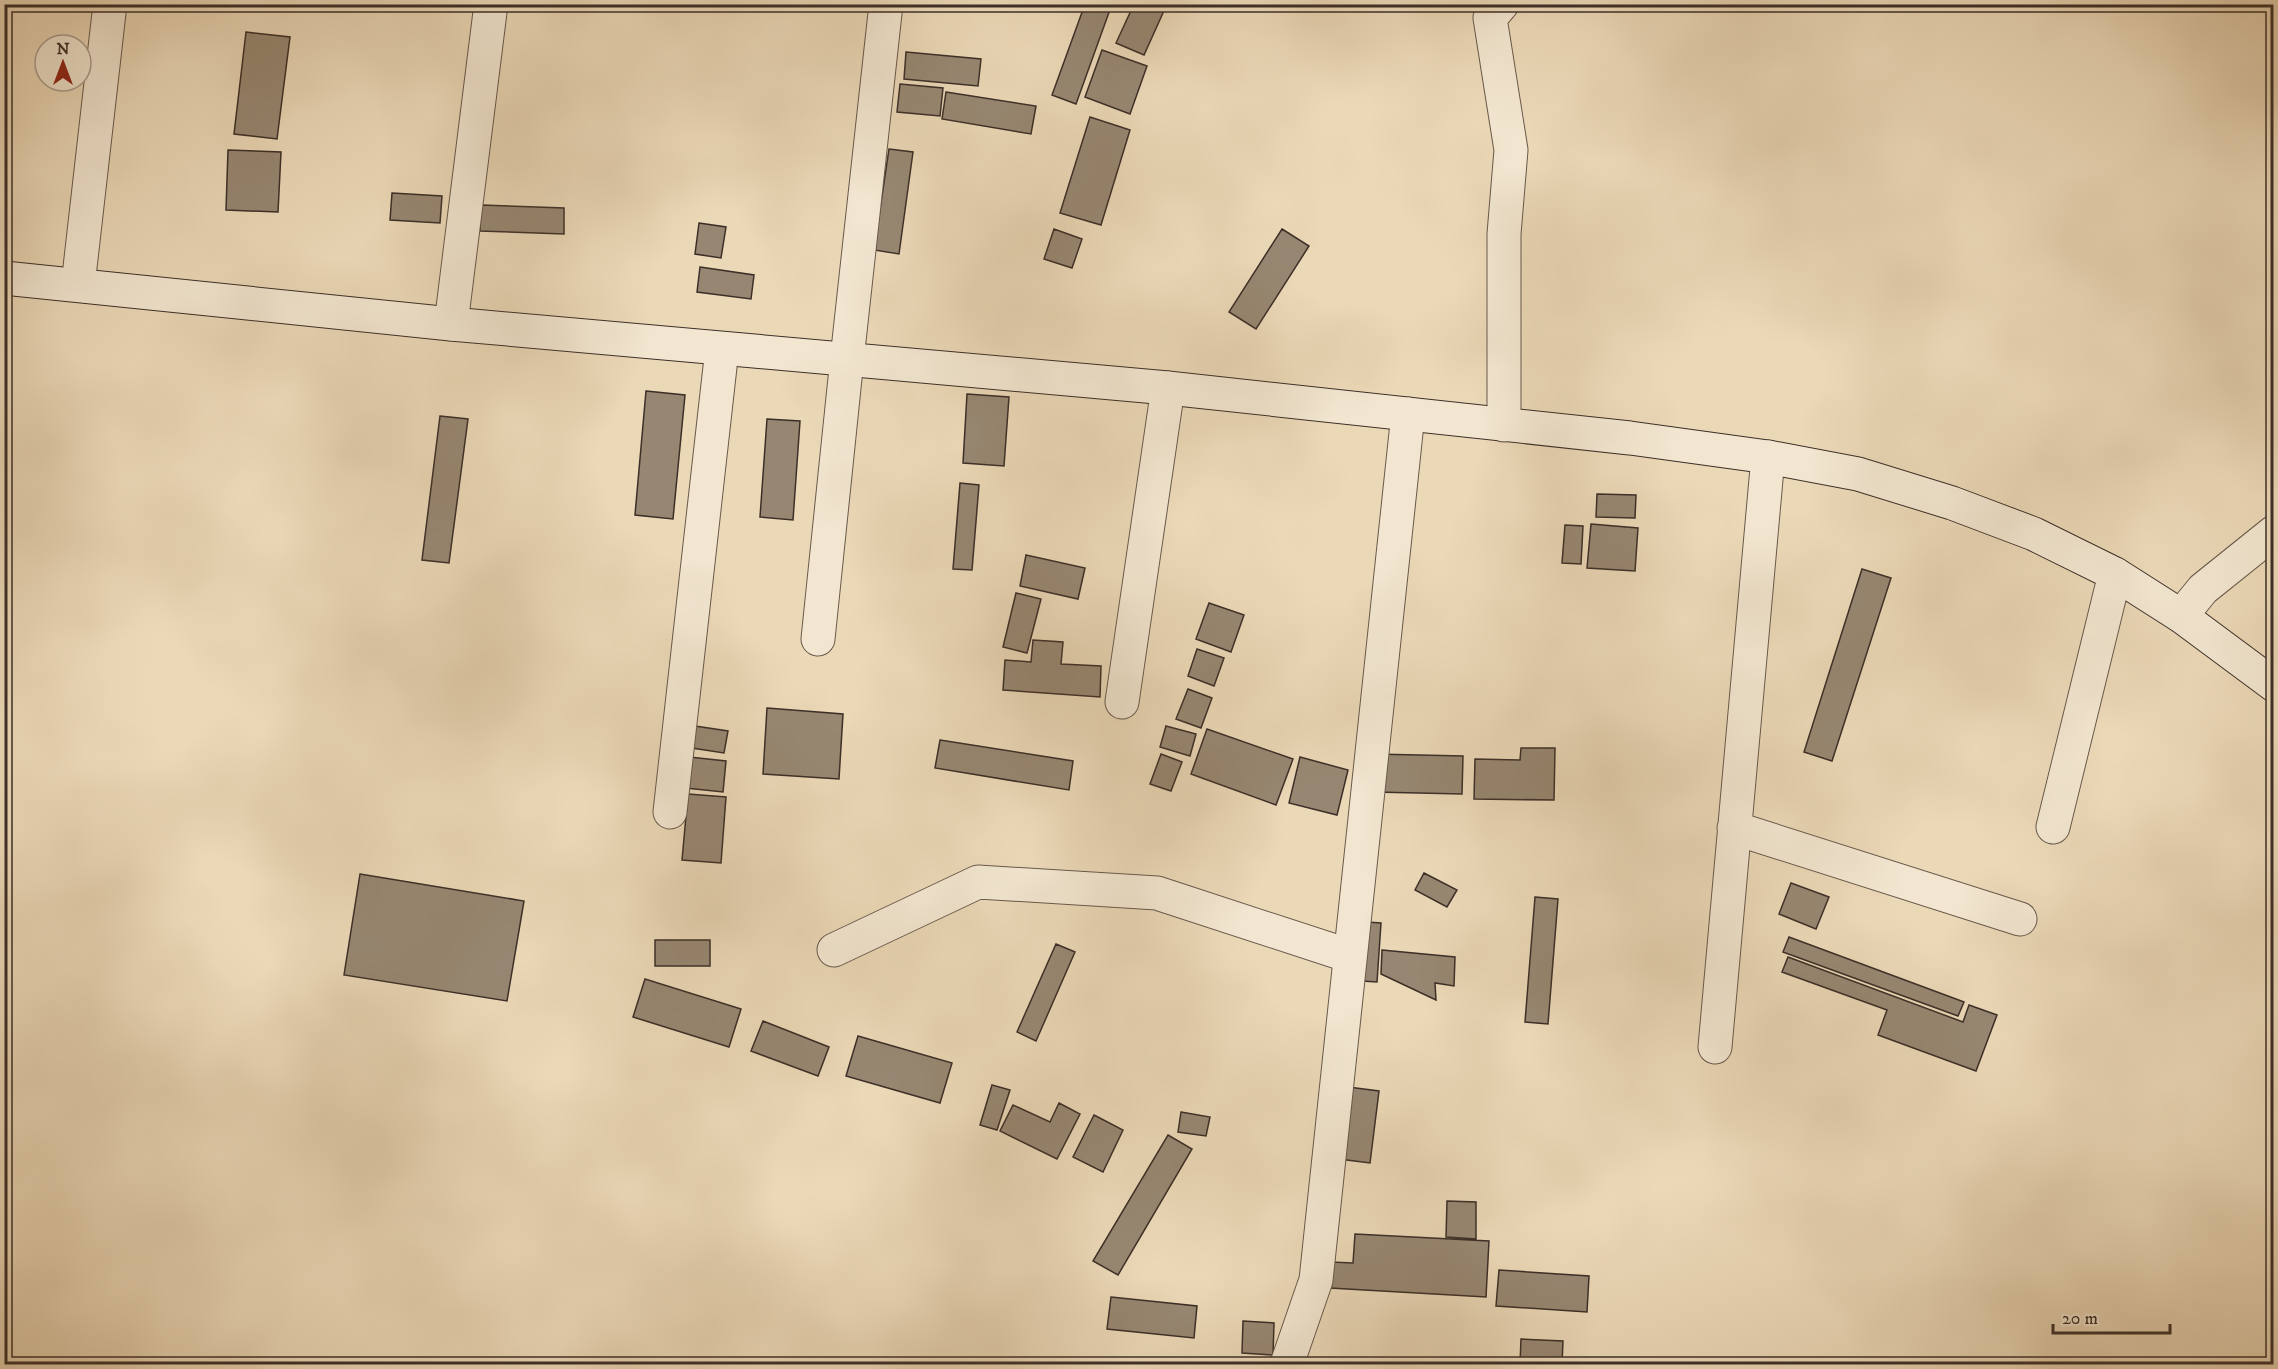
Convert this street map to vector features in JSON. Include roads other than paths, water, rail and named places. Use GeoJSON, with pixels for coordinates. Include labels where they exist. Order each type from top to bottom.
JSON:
{"type":"FeatureCollection","features":[{"type":"Feature","properties":{"kind":"street"},"geometry":{"type":"LineString","coordinates":[[78,285],[110,4]]}},
{"type":"Feature","properties":{"kind":"street"},"geometry":{"type":"LineString","coordinates":[[451,324],[491,4]]}},
{"type":"Feature","properties":{"kind":"street"},"geometry":{"type":"LineString","coordinates":[[818,639],[886,4]]}},
{"type":"Feature","properties":{"kind":"street"},"geometry":{"type":"LineString","coordinates":[[1502,4],[1490,18],[1511,150],[1504,234],[1504,425]]}},
{"type":"Feature","properties":{"kind":"street"},"geometry":{"type":"LineString","coordinates":[[4,278],[451,324],[1168,388],[1630,438],[1768,457],[1858,474],[1952,503],[2034,534],[2115,574],[2181,616],[2274,685]]}},
{"type":"Feature","properties":{"kind":"street"},"geometry":{"type":"LineString","coordinates":[[670,812],[722,349]]}},
{"type":"Feature","properties":{"kind":"street"},"geometry":{"type":"LineString","coordinates":[[1122,702],[1168,388]]}},
{"type":"Feature","properties":{"kind":"street"},"geometry":{"type":"LineString","coordinates":[[1287,1365],[1316,1280],[1408,414]]}},
{"type":"Feature","properties":{"kind":"street"},"geometry":{"type":"LineString","coordinates":[[1715,1047],[1768,457]]}},
{"type":"Feature","properties":{"kind":"street"},"geometry":{"type":"LineString","coordinates":[[2181,616],[2203,589],[2274,532]]}},
{"type":"Feature","properties":{"kind":"street"},"geometry":{"type":"LineString","coordinates":[[2053,827],[2115,574]]}},
{"type":"Feature","properties":{"kind":"street"},"geometry":{"type":"LineString","coordinates":[[1734,828],[2020,919]]}},
{"type":"Feature","properties":{"kind":"street"},"geometry":{"type":"LineString","coordinates":[[834,950],[978,882],[1157,893],[1350,956]]}}]}
